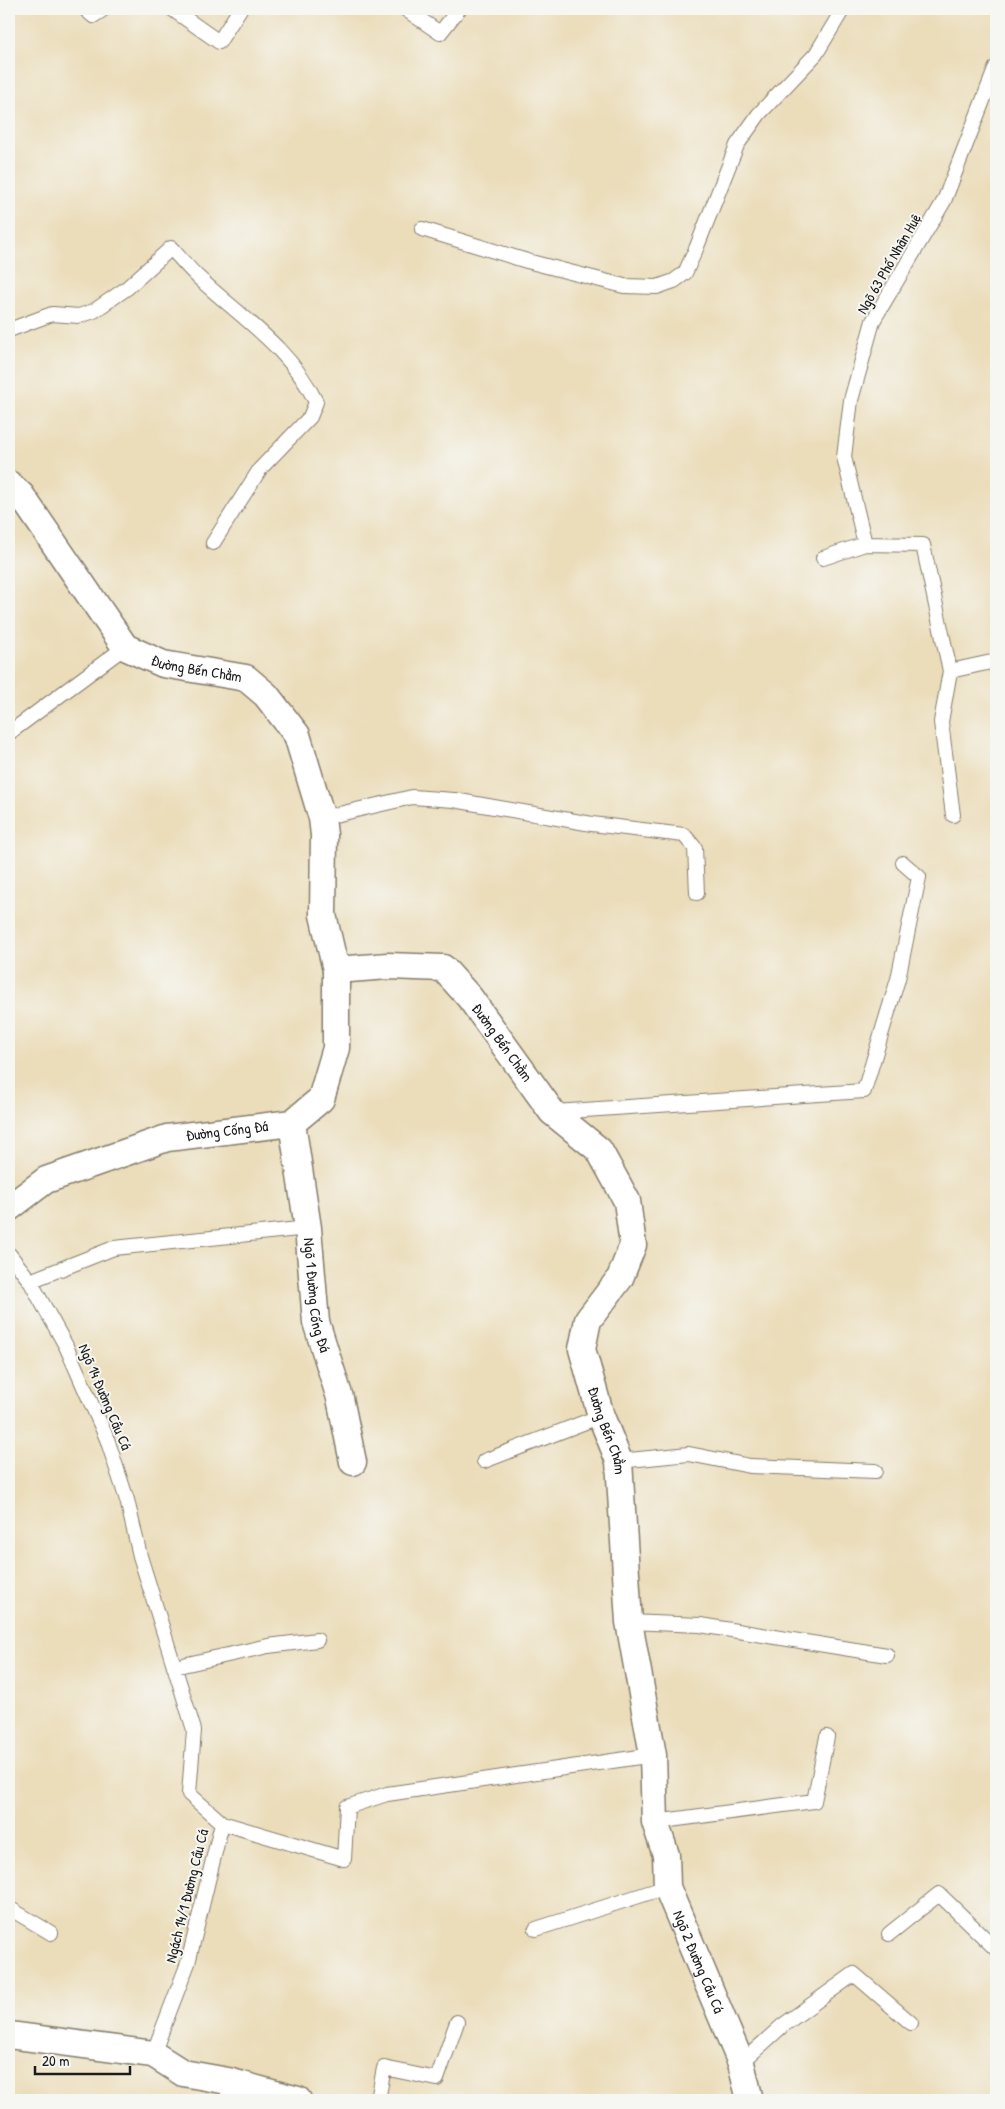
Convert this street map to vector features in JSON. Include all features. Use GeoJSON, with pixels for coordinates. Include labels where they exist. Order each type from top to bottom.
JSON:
{"type":"FeatureCollection","features":[{"type":"Feature","properties":{"kind":"street","name":"Đường Bến Chằm"},"geometry":{"type":"LineString","coordinates":[[9,484],[21,495],[126,646],[164,664],[246,678],[266,695],[297,735],[322,818],[324,835],[323,916],[336,970],[388,966],[443,968],[470,998],[552,1112],[599,1150],[627,1201],[633,1244],[620,1278],[588,1320],[582,1349],[601,1416],[619,1461],[629,1622],[653,1755],[655,1822]]}},
{"type":"Feature","properties":{"kind":"street"},"geometry":{"type":"LineString","coordinates":[[292,1123],[322,1099],[336,1048],[336,970]]}},
{"type":"Feature","properties":{"kind":"street","name":"Đường Cống Đá"},"geometry":{"type":"LineString","coordinates":[[9,1208],[46,1180],[167,1138],[292,1123]]}},
{"type":"Feature","properties":{"kind":"street","name":"Ngõ 1 Đường Cống Đá"},"geometry":{"type":"LineString","coordinates":[[292,1123],[308,1228],[316,1322],[340,1398],[353,1462]]}},
{"type":"Feature","properties":{"kind":"street","name":"Ngõ 2 Đường Cầu Cá"},"geometry":{"type":"LineString","coordinates":[[655,1822],[666,1856],[667,1887],[741,2063],[750,2100]]}},
{"type":"Feature","properties":{"kind":"street"},"geometry":{"type":"LineString","coordinates":[[9,2035],[153,2054],[183,2073],[228,2091],[298,2100]]}},
{"type":"Feature","properties":{"kind":"lane"},"geometry":{"type":"LineString","coordinates":[[86,9],[93,16],[104,9]]}},
{"type":"Feature","properties":{"kind":"lane"},"geometry":{"type":"LineString","coordinates":[[172,9],[219,42],[240,9]]}},
{"type":"Feature","properties":{"kind":"lane"},"geometry":{"type":"LineString","coordinates":[[405,9],[440,33],[459,9]]}},
{"type":"Feature","properties":{"kind":"lane"},"geometry":{"type":"LineString","coordinates":[[422,229],[527,261],[624,286],[657,287],[674,281],[685,273],[737,145],[759,114],[816,54],[843,9]]}},
{"type":"Feature","properties":{"kind":"lane","name":"Ngõ 63 Phố Nhân Huệ"},"geometry":{"type":"LineString","coordinates":[[865,544],[844,457],[851,400],[873,321],[944,201],[996,67]]}},
{"type":"Feature","properties":{"kind":"lane"},"geometry":{"type":"LineString","coordinates":[[9,330],[52,314],[79,316],[94,311],[127,288],[171,248],[199,278],[280,348],[307,383],[316,402],[310,416],[260,470],[213,543]]}},
{"type":"Feature","properties":{"kind":"lane"},"geometry":{"type":"LineString","coordinates":[[823,558],[865,544],[924,545],[950,671],[941,722],[954,815]]}},
{"type":"Feature","properties":{"kind":"lane"},"geometry":{"type":"LineString","coordinates":[[9,733],[126,646]]}},
{"type":"Feature","properties":{"kind":"lane"},"geometry":{"type":"LineString","coordinates":[[950,671],[996,661]]}},
{"type":"Feature","properties":{"kind":"lane"},"geometry":{"type":"LineString","coordinates":[[322,818],[412,798],[429,798],[454,800],[592,824],[684,835],[694,848],[698,893]]}},
{"type":"Feature","properties":{"kind":"lane"},"geometry":{"type":"LineString","coordinates":[[552,1112],[864,1091],[898,979],[919,877],[903,863]]}},
{"type":"Feature","properties":{"kind":"lane"},"geometry":{"type":"LineString","coordinates":[[30,1281],[114,1248],[308,1228]]}},
{"type":"Feature","properties":{"kind":"lane","name":"Ngõ 14 Đường Cầu Cá"},"geometry":{"type":"LineString","coordinates":[[9,1254],[30,1281],[66,1346],[107,1439],[127,1500],[140,1556],[174,1667]]}},
{"type":"Feature","properties":{"kind":"lane"},"geometry":{"type":"LineString","coordinates":[[484,1461],[601,1416]]}},
{"type":"Feature","properties":{"kind":"lane"},"geometry":{"type":"LineString","coordinates":[[619,1461],[689,1454],[750,1466],[875,1471]]}},
{"type":"Feature","properties":{"kind":"lane"},"geometry":{"type":"LineString","coordinates":[[629,1622],[700,1625],[886,1655]]}},
{"type":"Feature","properties":{"kind":"lane"},"geometry":{"type":"LineString","coordinates":[[174,1667],[268,1646],[317,1640]]}},
{"type":"Feature","properties":{"kind":"lane","name":"Ngách 14/1 Đường Cầu Cá"},"geometry":{"type":"LineString","coordinates":[[153,2054],[188,1963],[222,1823],[189,1794],[194,1730],[174,1667]]}},
{"type":"Feature","properties":{"kind":"lane"},"geometry":{"type":"LineString","coordinates":[[655,1822],[814,1800],[826,1737]]}},
{"type":"Feature","properties":{"kind":"lane"},"geometry":{"type":"LineString","coordinates":[[222,1823],[344,1859],[347,1807],[355,1804],[386,1794],[653,1755]]}},
{"type":"Feature","properties":{"kind":"lane"},"geometry":{"type":"LineString","coordinates":[[536,1929],[667,1887]]}},
{"type":"Feature","properties":{"kind":"lane"},"geometry":{"type":"LineString","coordinates":[[889,1934],[939,1894],[996,1950]]}},
{"type":"Feature","properties":{"kind":"lane"},"geometry":{"type":"LineString","coordinates":[[9,1908],[51,1933]]}},
{"type":"Feature","properties":{"kind":"lane"},"geometry":{"type":"LineString","coordinates":[[741,2063],[782,2026],[854,1974],[911,2023]]}},
{"type":"Feature","properties":{"kind":"lane"},"geometry":{"type":"LineString","coordinates":[[378,2100],[384,2068],[436,2079],[457,2022]]}}]}
